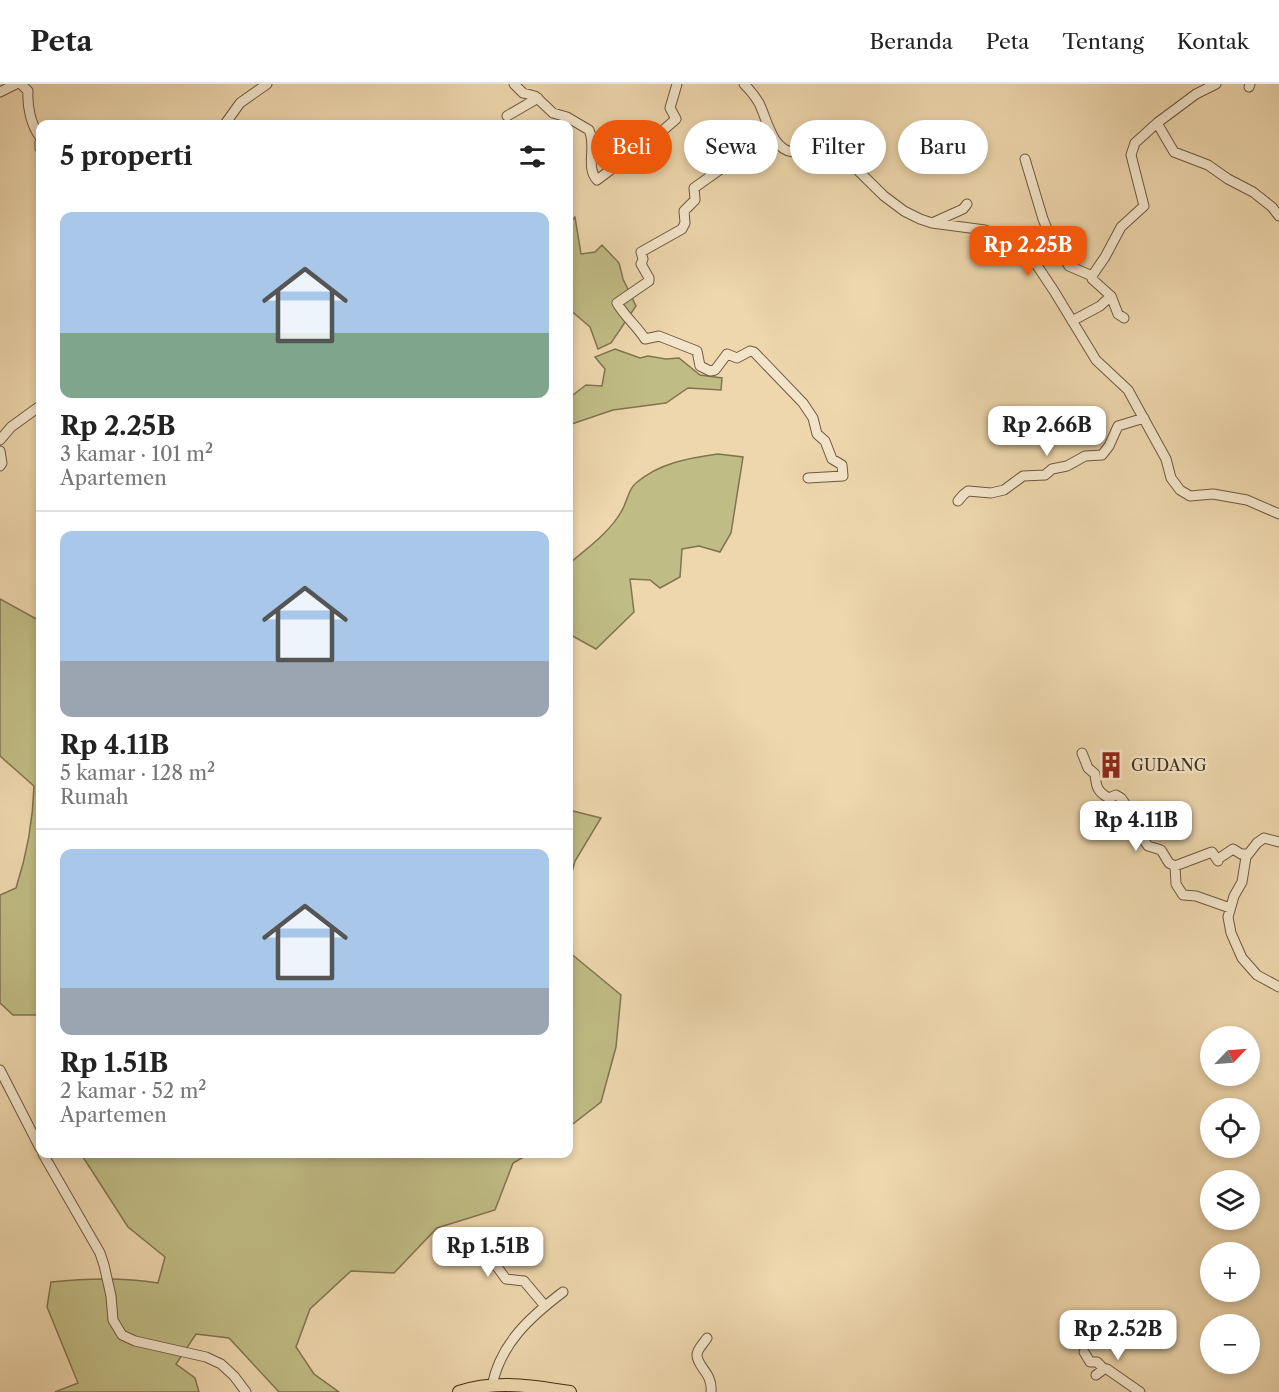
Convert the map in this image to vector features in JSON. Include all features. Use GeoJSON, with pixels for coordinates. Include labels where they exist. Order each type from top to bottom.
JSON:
{"type":"FeatureCollection","features":[{"type":"Feature","properties":{"kind":"main road"},"geometry":{"type":"LineString","coordinates":[[459,1392],[492,1386],[524,1385],[570,1392]]}},
{"type":"Feature","properties":{"kind":"street"},"geometry":{"type":"LineString","coordinates":[[0,92],[16,84]]}},
{"type":"Feature","properties":{"kind":"street"},"geometry":{"type":"LineString","coordinates":[[21,84],[28,91],[31,118],[36,130]]}},
{"type":"Feature","properties":{"kind":"street"},"geometry":{"type":"LineString","coordinates":[[228,120],[240,103],[267,84]]}},
{"type":"Feature","properties":{"kind":"street"},"geometry":{"type":"LineString","coordinates":[[514,84],[523,93],[538,98],[553,113],[572,120]]}},
{"type":"Feature","properties":{"kind":"street"},"geometry":{"type":"LineString","coordinates":[[573,121],[589,130],[593,144],[591,168],[597,180],[613,168],[623,152],[653,139],[676,119],[670,108],[677,84]]}},
{"type":"Feature","properties":{"kind":"street"},"geometry":{"type":"LineString","coordinates":[[744,84],[753,92],[766,120]]}},
{"type":"Feature","properties":{"kind":"street"},"geometry":{"type":"LineString","coordinates":[[1092,276],[1121,226],[1144,206],[1131,155],[1135,143],[1157,123],[1196,94],[1216,84]]}},
{"type":"Feature","properties":{"kind":"street"},"geometry":{"type":"LineString","coordinates":[[507,116],[538,98]]}},
{"type":"Feature","properties":{"kind":"street"},"geometry":{"type":"LineString","coordinates":[[1157,123],[1174,152],[1208,165],[1252,192],[1272,207],[1279,216]]}},
{"type":"Feature","properties":{"kind":"street"},"geometry":{"type":"LineString","coordinates":[[778,142],[786,151],[796,153],[823,142],[833,144],[884,196],[904,211],[932,223],[985,230],[1006,239],[1021,249],[1032,258],[1096,360],[1124,384],[1166,459],[1172,478],[1180,490],[1191,496],[1213,494],[1247,500],[1279,514]]}},
{"type":"Feature","properties":{"kind":"street"},"geometry":{"type":"LineString","coordinates":[[1025,159],[1050,236],[1069,266],[1092,276],[1092,279],[1111,297],[1118,314],[1124,318]]}},
{"type":"Feature","properties":{"kind":"street"},"geometry":{"type":"LineString","coordinates":[[714,174],[694,188],[695,200],[684,211],[685,223],[681,229],[641,252],[643,259],[641,264],[649,276],[649,281],[617,303],[629,322],[645,339],[659,336],[697,351],[700,366],[710,371],[715,370],[727,354],[737,358],[750,351],[754,352],[802,401],[813,418],[817,434],[825,441],[832,460],[842,465],[843,476],[808,478]]}},
{"type":"Feature","properties":{"kind":"street"},"geometry":{"type":"LineString","coordinates":[[932,223],[963,209],[967,204]]}},
{"type":"Feature","properties":{"kind":"street"},"geometry":{"type":"LineString","coordinates":[[1072,321],[1100,306],[1111,297]]}},
{"type":"Feature","properties":{"kind":"street"},"geometry":{"type":"LineString","coordinates":[[0,440],[11,428],[36,409]]}},
{"type":"Feature","properties":{"kind":"street"},"geometry":{"type":"LineString","coordinates":[[958,501],[968,491],[991,493],[1004,490],[1023,476],[1045,475],[1052,469],[1067,466],[1085,456],[1102,455],[1118,426],[1144,418]]}},
{"type":"Feature","properties":{"kind":"street"},"geometry":{"type":"LineString","coordinates":[[0,451],[2,463],[0,466]]}},
{"type":"Feature","properties":{"kind":"street"},"geometry":{"type":"LineString","coordinates":[[1082,753],[1088,768],[1095,773],[1096,787],[1100,793],[1108,798],[1116,795],[1121,798],[1129,809],[1126,815],[1148,846],[1161,849],[1169,863],[1175,866],[1212,852],[1219,859],[1233,849],[1241,854],[1248,854]]}},
{"type":"Feature","properties":{"kind":"street"},"geometry":{"type":"LineString","coordinates":[[1279,842],[1264,838],[1248,854],[1244,862],[1242,882],[1234,896],[1228,917],[1231,933],[1242,958],[1257,975],[1279,987]]}},
{"type":"Feature","properties":{"kind":"street"},"geometry":{"type":"LineString","coordinates":[[1175,866],[1176,885],[1184,895],[1196,896],[1230,908]]}},
{"type":"Feature","properties":{"kind":"street"},"geometry":{"type":"LineString","coordinates":[[0,1070],[36,1140]]}},
{"type":"Feature","properties":{"kind":"street"},"geometry":{"type":"LineString","coordinates":[[45,1158],[80,1222],[100,1253],[111,1296],[113,1320],[119,1333],[135,1341],[206,1357],[221,1364],[246,1392]]}},
{"type":"Feature","properties":{"kind":"street"},"geometry":{"type":"LineString","coordinates":[[478,1241],[506,1279],[524,1281],[545,1306]]}},
{"type":"Feature","properties":{"kind":"street"},"geometry":{"type":"LineString","coordinates":[[492,1386],[495,1371],[504,1350],[519,1331],[563,1292]]}},
{"type":"Feature","properties":{"kind":"street"},"geometry":{"type":"LineString","coordinates":[[707,1338],[698,1350],[697,1357],[711,1381],[711,1392]]}},
{"type":"Feature","properties":{"kind":"street"},"geometry":{"type":"LineString","coordinates":[[1084,1352],[1090,1362],[1097,1362],[1140,1392]]}},
{"type":"Feature","properties":{"kind":"street"},"geometry":{"type":"LineString","coordinates":[[1096,1375],[1104,1369]]}},
{"type":"Feature","properties":{"kind":"shaded area"},"geometry":{"type":"Polygon","coordinates":[[[575,217],[581,254],[595,252],[602,245],[619,263],[623,279],[636,306],[611,343],[598,349],[590,327],[573,312],[573,219],[575,217]]]}},
{"type":"Feature","properties":{"kind":"shaded area"},"geometry":{"type":"Polygon","coordinates":[[[615,349],[640,358],[648,356],[666,359],[679,358],[700,375],[722,378],[721,390],[688,388],[666,403],[613,410],[573,424],[573,395],[586,385],[602,386],[605,369],[595,357],[615,349]]]}},
{"type":"Feature","properties":{"kind":"shaded area"},"geometry":{"type":"Polygon","coordinates":[[[718,454],[743,457],[731,533],[720,552],[699,546],[682,549],[680,577],[660,588],[650,580],[630,579],[634,612],[596,649],[573,636],[573,561],[616,520],[633,486],[645,476],[664,466],[718,454]]]}},
{"type":"Feature","properties":{"kind":"shaded area"},"geometry":{"type":"Polygon","coordinates":[[[0,599],[36,619],[36,1015],[13,1015],[0,1003],[0,895],[16,888],[29,838],[34,786],[0,756],[0,599]]]}},
{"type":"Feature","properties":{"kind":"shaded area"},"geometry":{"type":"Polygon","coordinates":[[[573,811],[601,818],[575,861],[573,868],[573,811]]]}},
{"type":"Feature","properties":{"kind":"shaded area"},"geometry":{"type":"Polygon","coordinates":[[[573,955],[621,995],[616,1047],[601,1102],[573,1124],[573,955]]]}},
{"type":"Feature","properties":{"kind":"shaded area"},"geometry":{"type":"Polygon","coordinates":[[[84,1158],[522,1158],[513,1163],[495,1210],[437,1228],[394,1273],[351,1271],[310,1309],[296,1347],[314,1374],[339,1392],[279,1392],[229,1338],[196,1334],[176,1364],[195,1378],[199,1392],[55,1392],[78,1383],[47,1307],[51,1282],[105,1279],[158,1283],[165,1257],[128,1227],[84,1158]]]}},
{"type":"Feature","properties":{"kind":"place","name":"GUDANG"},"geometry":{"type":"Point","coordinates":[1111,765]}}]}
